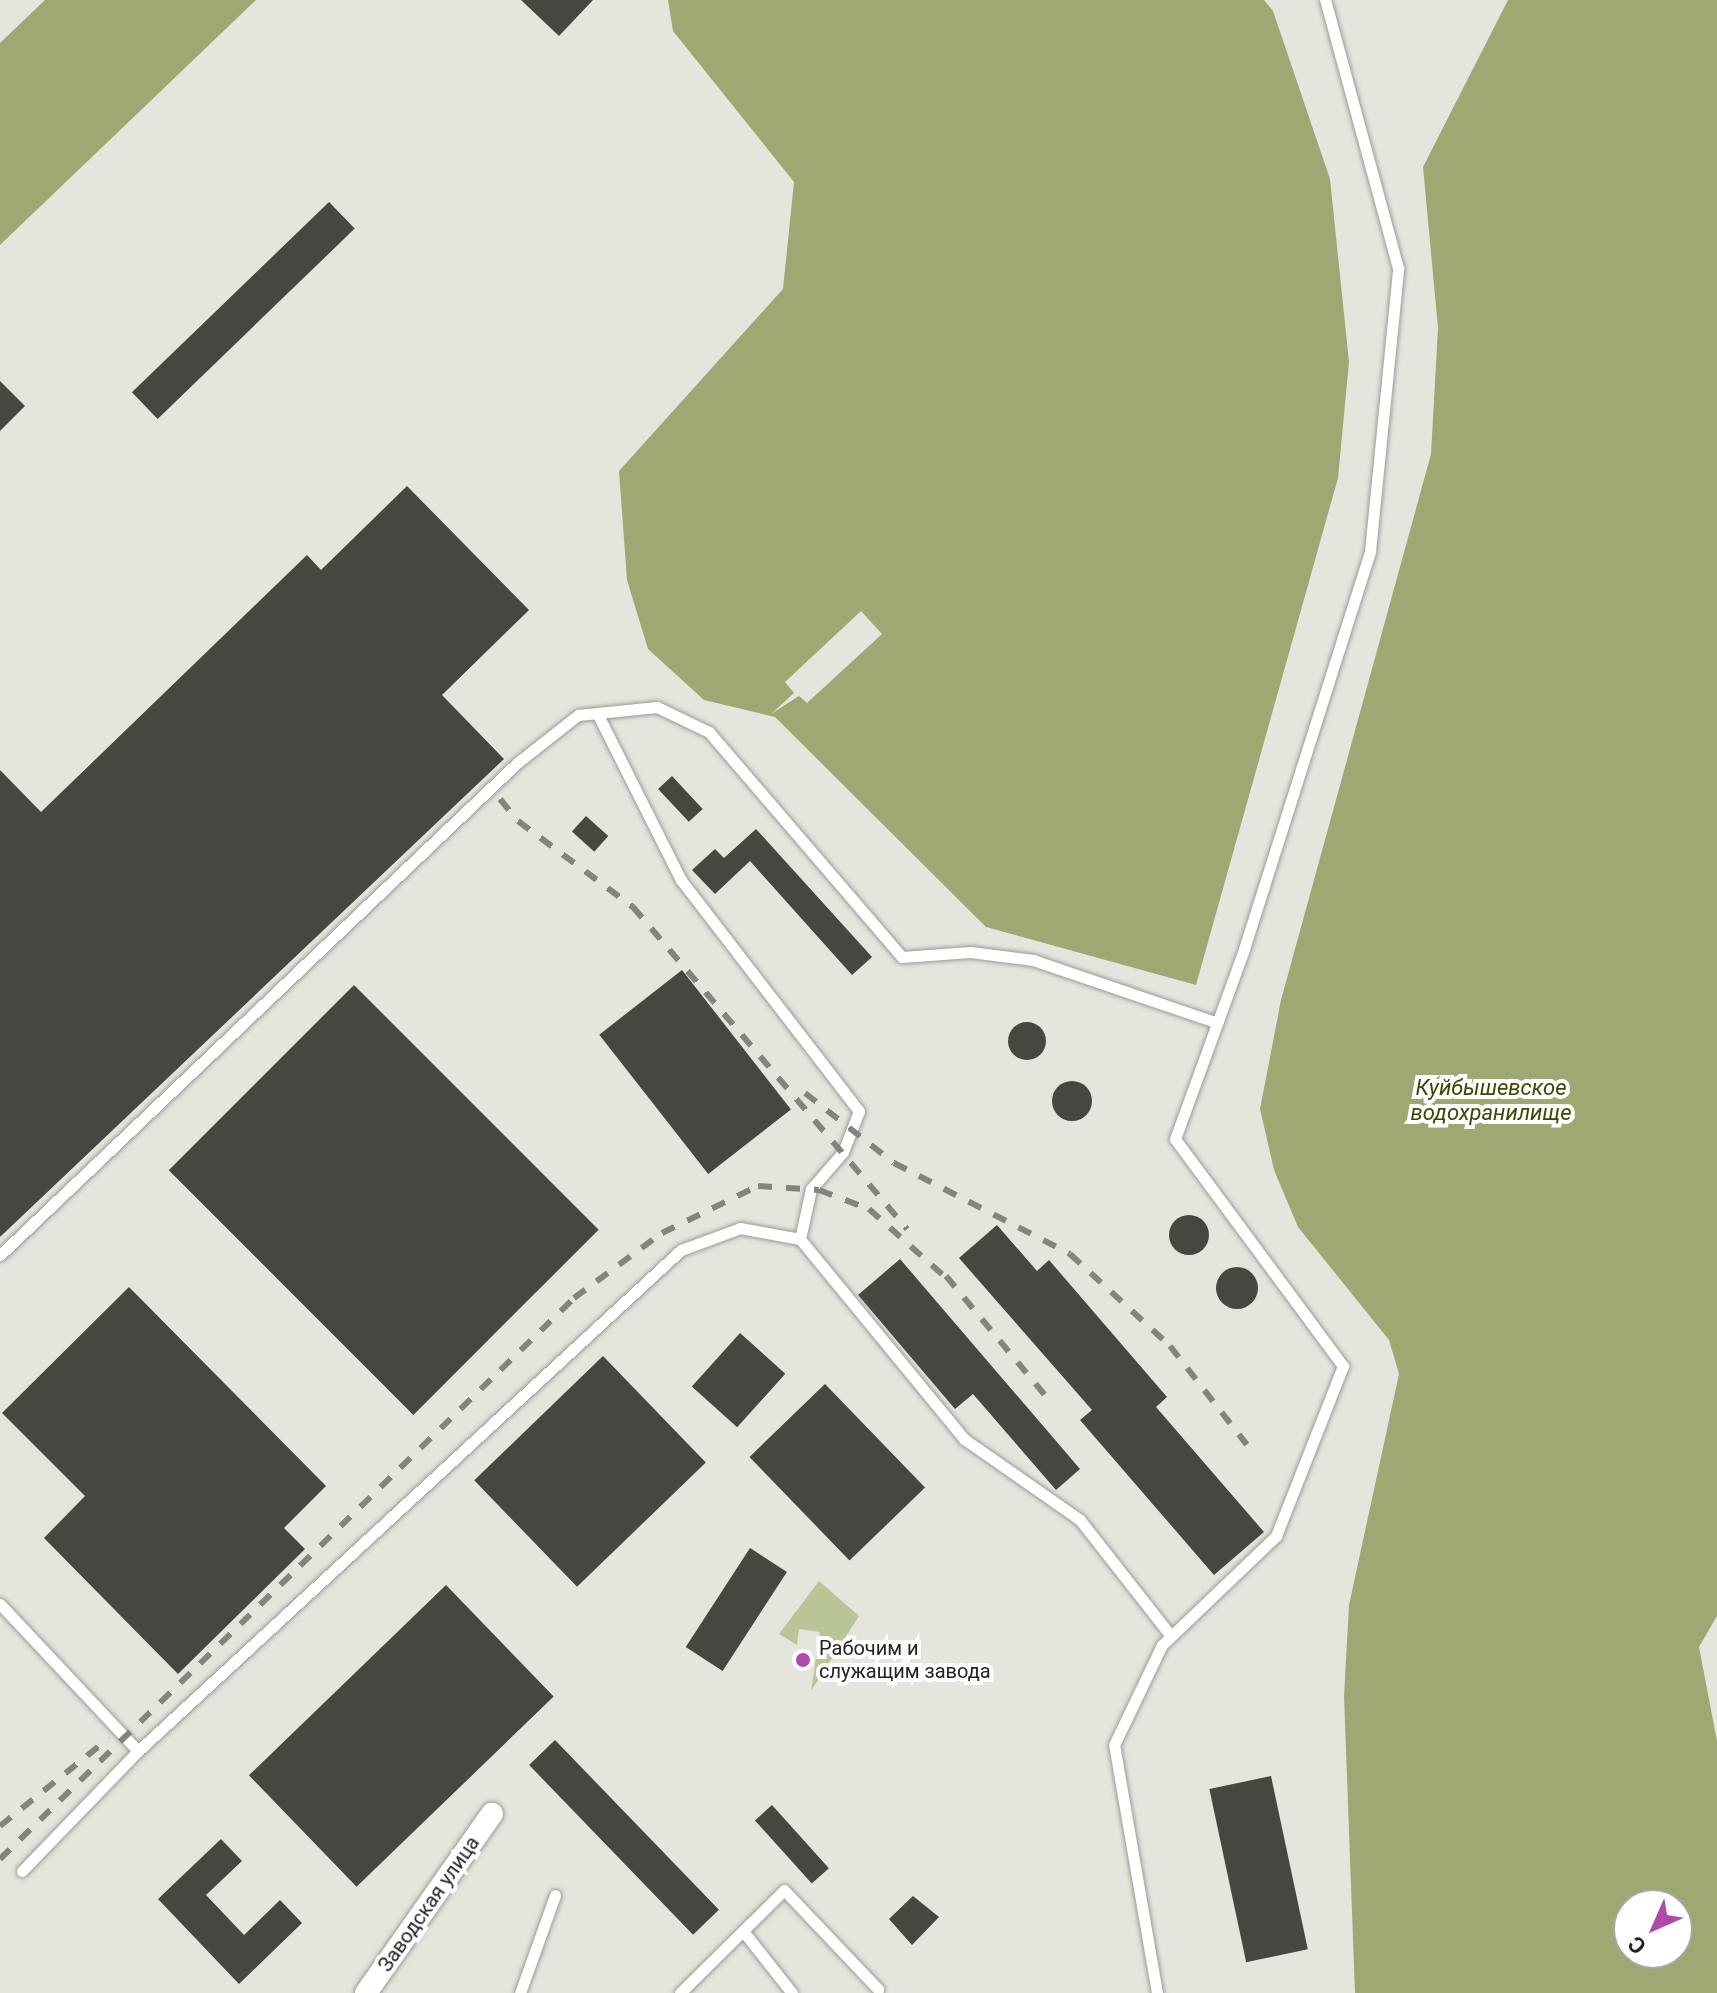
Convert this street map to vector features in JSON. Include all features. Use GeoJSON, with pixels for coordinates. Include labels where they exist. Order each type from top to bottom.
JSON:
{"type":"FeatureCollection","features":[{"type":"Feature","properties":{"kind":"street","name":"Заводская улица"},"geometry":{"type":"LineString","coordinates":[[366,1993],[492,1814]]}},
{"type":"Feature","properties":{"kind":"lane"},"geometry":{"type":"LineString","coordinates":[[1157,1993],[1114,1745],[1171,1636],[1276,1536],[1343,1366],[1175,1139],[1218,1023],[1370,551],[1398,268],[1325,0]]}},
{"type":"Feature","properties":{"kind":"lane"},"geometry":{"type":"LineString","coordinates":[[0,1255],[517,763],[578,715],[657,707],[709,732],[871,913],[902,957],[970,952],[1033,960],[1218,1023]]}},
{"type":"Feature","properties":{"kind":"lane"},"geometry":{"type":"LineString","coordinates":[[598,715],[681,880],[859,1111],[843,1152],[811,1189],[800,1239]]}},
{"type":"Feature","properties":{"kind":"lane"},"geometry":{"type":"LineString","coordinates":[[22,1871],[138,1751],[681,1250],[740,1228],[800,1239],[964,1439],[1080,1520],[1171,1636]]}},
{"type":"Feature","properties":{"kind":"lane"},"geometry":{"type":"LineString","coordinates":[[0,1604],[138,1751]]}},
{"type":"Feature","properties":{"kind":"lane"},"geometry":{"type":"LineString","coordinates":[[680,1993],[784,1890],[878,1989]]}},
{"type":"Feature","properties":{"kind":"lane"},"geometry":{"type":"LineString","coordinates":[[520,1993],[555,1895]]}},
{"type":"Feature","properties":{"kind":"lane"},"geometry":{"type":"LineString","coordinates":[[743,1931],[792,1993]]}},
{"type":"Feature","properties":{"kind":"shaded area"},"geometry":{"type":"Polygon","coordinates":[[[819,1581],[859,1616],[811,1691],[820,1632],[799,1629],[797,1645],[779,1634],[819,1581]]]}},
{"type":"Feature","properties":{"kind":"water"},"geometry":{"type":"Polygon","coordinates":[[[45,0],[256,0],[0,245],[0,43],[45,0]]]}},
{"type":"Feature","properties":{"kind":"water"},"geometry":{"type":"Polygon","coordinates":[[[668,0],[1264,0],[1273,11],[1330,179],[1349,362],[1338,478],[1196,985],[986,927],[775,717],[704,700],[648,649],[627,580],[619,471],[783,289],[794,182],[673,31],[668,0]]]}},
{"type":"Feature","properties":{"kind":"water","name":"Куйбышевское водохранилище"},"geometry":{"type":"Polygon","coordinates":[[[1508,0],[1717,0],[1717,1616],[1699,1647],[1717,1741],[1717,1993],[1355,1993],[1344,1696],[1349,1605],[1399,1374],[1389,1340],[1298,1227],[1274,1170],[1260,1109],[1281,1000],[1431,454],[1438,328],[1423,167],[1508,0]]]}},
{"type":"Feature","properties":{"kind":"pier"},"geometry":{"type":"Polygon","coordinates":[[[861,611],[882,634],[807,703],[799,696],[771,714],[794,693],[785,682],[861,611]]]}},
{"type":"Feature","properties":{"kind":"building"},"geometry":{"type":"Polygon","coordinates":[[[521,0],[593,0],[559,36],[521,0]]]}},
{"type":"Feature","properties":{"kind":"building"},"geometry":{"type":"Polygon","coordinates":[[[329,202],[355,229],[158,419],[132,392],[329,202]]]}},
{"type":"Feature","properties":{"kind":"building"},"geometry":{"type":"Polygon","coordinates":[[[0,381],[25,406],[0,431],[0,381]]]}},
{"type":"Feature","properties":{"kind":"building"},"geometry":{"type":"Polygon","coordinates":[[[407,486],[529,610],[442,695],[504,759],[0,1237],[0,770],[41,812],[307,555],[321,570],[407,486]]]}},
{"type":"Feature","properties":{"kind":"building"},"geometry":{"type":"Polygon","coordinates":[[[672,776],[703,809],[689,822],[658,789],[672,776]]]}},
{"type":"Feature","properties":{"kind":"building"},"geometry":{"type":"Polygon","coordinates":[[[586,816],[608,836],[594,852],[572,832],[586,816]]]}},
{"type":"Feature","properties":{"kind":"building"},"geometry":{"type":"Polygon","coordinates":[[[756,829],[872,957],[852,975],[750,861],[715,894],[692,870],[715,849],[724,858],[756,829]]]}},
{"type":"Feature","properties":{"kind":"building"},"geometry":{"type":"Polygon","coordinates":[[[682,970],[791,1109],[708,1174],[599,1035],[682,970]]]}},
{"type":"Feature","properties":{"kind":"building"},"geometry":{"type":"Polygon","coordinates":[[[354,985],[599,1230],[413,1415],[169,1170],[354,985]]]}},
{"type":"Feature","properties":{"kind":"building"},"geometry":{"type":"Polygon","coordinates":[[[1027,1022],[1041,1027],[1046,1041],[1041,1055],[1027,1060],[1013,1055],[1008,1041],[1013,1027],[1027,1022]]]}},
{"type":"Feature","properties":{"kind":"building"},"geometry":{"type":"Polygon","coordinates":[[[1072,1081],[1086,1087],[1092,1101],[1086,1115],[1072,1121],[1058,1115],[1052,1101],[1058,1087],[1072,1081]]]}},
{"type":"Feature","properties":{"kind":"building"},"geometry":{"type":"Polygon","coordinates":[[[1189,1215],[1203,1221],[1209,1235],[1203,1249],[1189,1255],[1175,1249],[1169,1235],[1175,1221],[1189,1215]]]}},
{"type":"Feature","properties":{"kind":"building"},"geometry":{"type":"Polygon","coordinates":[[[997,1225],[1037,1271],[1049,1260],[1167,1397],[1156,1407],[1264,1532],[1214,1575],[1080,1420],[1092,1410],[959,1258],[997,1225]]]}},
{"type":"Feature","properties":{"kind":"building"},"geometry":{"type":"Polygon","coordinates":[[[900,1259],[1080,1469],[1056,1490],[973,1394],[955,1409],[858,1295],[900,1259]]]}},
{"type":"Feature","properties":{"kind":"building"},"geometry":{"type":"Polygon","coordinates":[[[1237,1267],[1252,1273],[1258,1288],[1252,1303],[1237,1309],[1222,1303],[1216,1288],[1222,1273],[1237,1267]]]}},
{"type":"Feature","properties":{"kind":"building"},"geometry":{"type":"Polygon","coordinates":[[[129,1287],[326,1486],[284,1528],[305,1549],[178,1674],[44,1538],[85,1496],[2,1413],[129,1287]]]}},
{"type":"Feature","properties":{"kind":"building"},"geometry":{"type":"Polygon","coordinates":[[[740,1333],[785,1374],[737,1427],[692,1387],[740,1333]]]}},
{"type":"Feature","properties":{"kind":"building"},"geometry":{"type":"Polygon","coordinates":[[[603,1356],[706,1462],[577,1587],[474,1480],[603,1356]]]}},
{"type":"Feature","properties":{"kind":"building"},"geometry":{"type":"Polygon","coordinates":[[[825,1384],[925,1488],[850,1561],[749,1457],[825,1384]]]}},
{"type":"Feature","properties":{"kind":"building"},"geometry":{"type":"Polygon","coordinates":[[[750,1548],[787,1572],[723,1671],[686,1647],[750,1548]]]}},
{"type":"Feature","properties":{"kind":"building"},"geometry":{"type":"Polygon","coordinates":[[[446,1585],[554,1696],[357,1887],[249,1775],[446,1585]]]}},
{"type":"Feature","properties":{"kind":"building"},"geometry":{"type":"Polygon","coordinates":[[[555,1740],[719,1910],[693,1935],[529,1765],[555,1740]]]}},
{"type":"Feature","properties":{"kind":"building"},"geometry":{"type":"Polygon","coordinates":[[[1271,1776],[1308,1949],[1246,1962],[1209,1789],[1271,1776]]]}},
{"type":"Feature","properties":{"kind":"building"},"geometry":{"type":"Polygon","coordinates":[[[772,1805],[829,1868],[812,1884],[755,1820],[772,1805]]]}},
{"type":"Feature","properties":{"kind":"building"},"geometry":{"type":"Polygon","coordinates":[[[221,1839],[242,1861],[206,1895],[244,1935],[280,1900],[302,1923],[239,1984],[158,1899],[221,1839]]]}},
{"type":"Feature","properties":{"kind":"building"},"geometry":{"type":"Polygon","coordinates":[[[913,1896],[939,1917],[912,1945],[889,1919],[913,1896]]]}},
{"type":"Feature","properties":{"kind":"railway"},"geometry":{"type":"LineString","coordinates":[[500,799],[518,821],[633,907],[907,1229]]}},
{"type":"Feature","properties":{"kind":"railway"},"geometry":{"type":"LineString","coordinates":[[805,1093],[894,1163],[1070,1254],[1170,1346],[1247,1445]]}},
{"type":"Feature","properties":{"kind":"railway"},"geometry":{"type":"LineString","coordinates":[[0,1859],[574,1298],[662,1233],[758,1186],[819,1190],[869,1209],[953,1284]]}},
{"type":"Feature","properties":{"kind":"railway"},"geometry":{"type":"LineString","coordinates":[[946,1276],[1048,1399]]}},
{"type":"Feature","properties":{"kind":"railway"},"geometry":{"type":"LineString","coordinates":[[0,1826],[109,1738]]}},
{"type":"Feature","properties":{"kind":"place","name":"Рабочим и служащим завода"},"geometry":{"type":"Point","coordinates":[803,1660]}}]}
